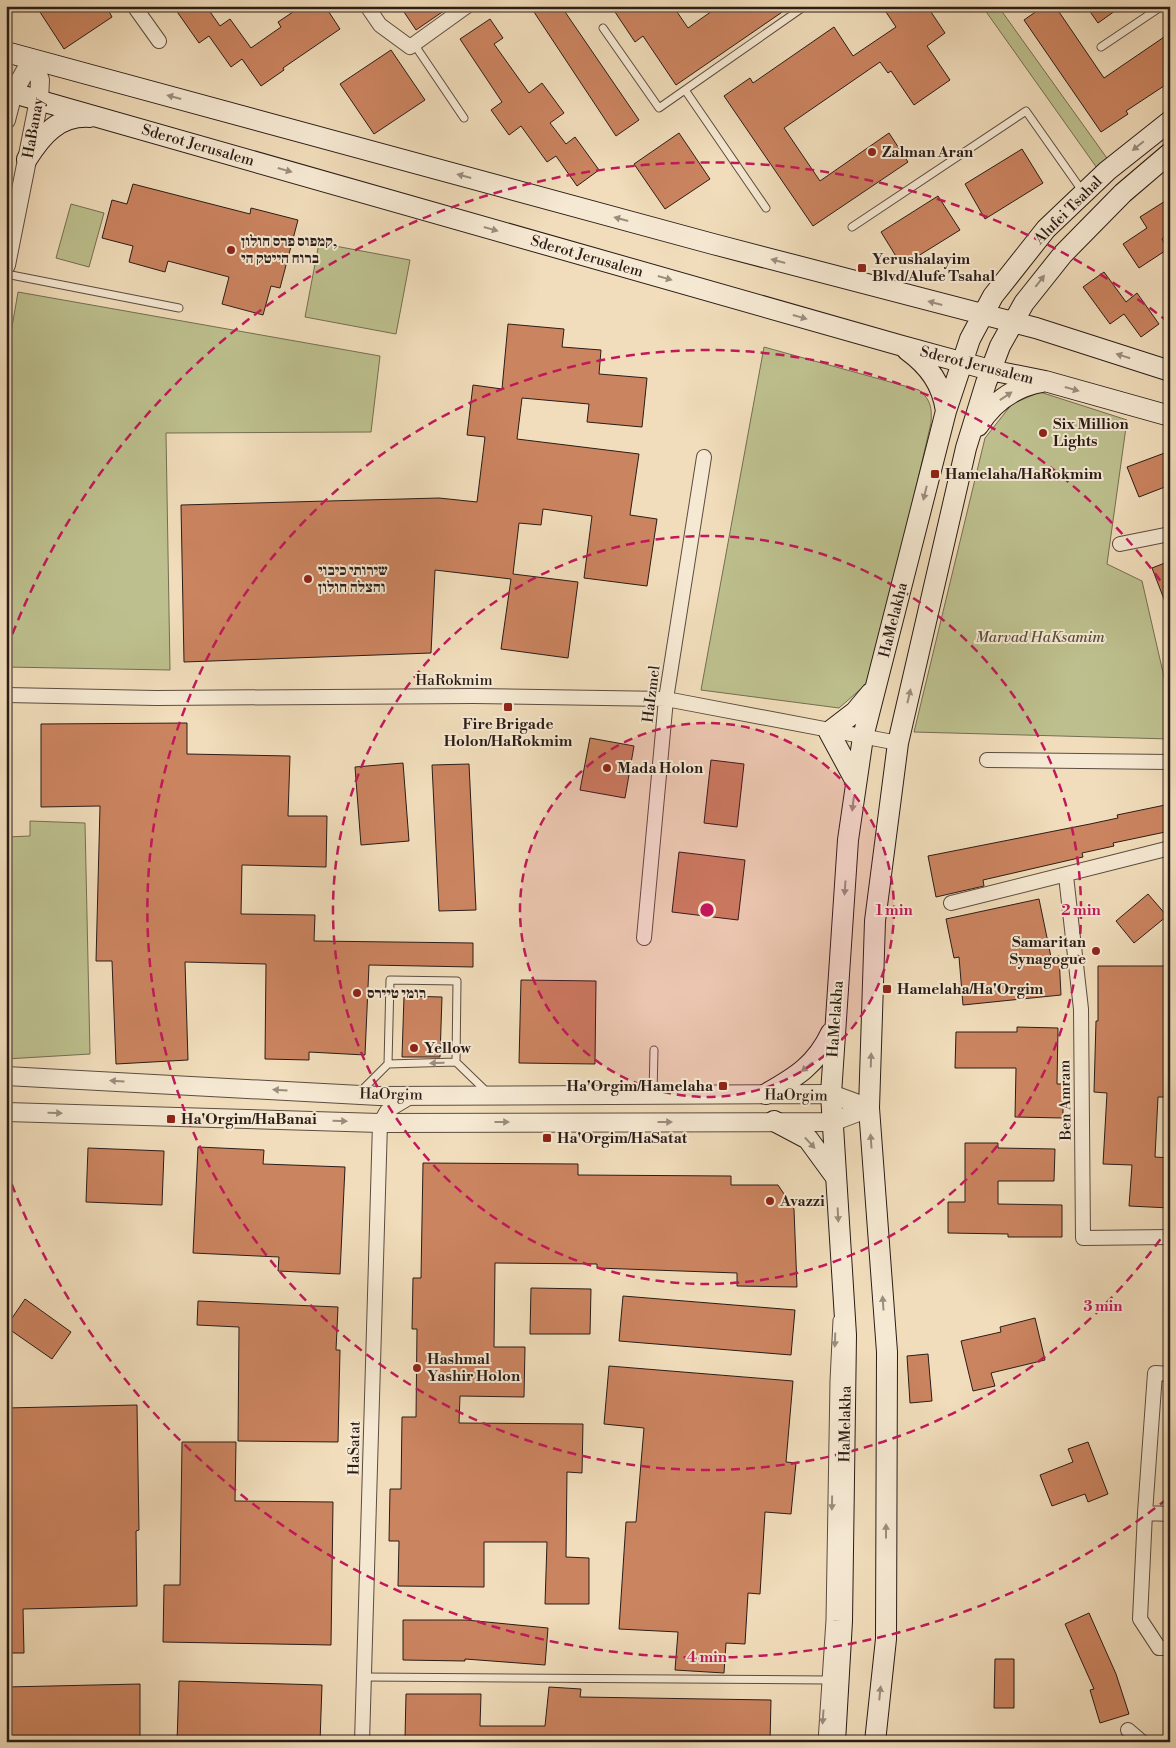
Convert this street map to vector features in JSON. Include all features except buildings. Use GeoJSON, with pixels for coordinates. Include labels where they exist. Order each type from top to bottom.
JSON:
{"type":"FeatureCollection","features":[{"type":"Feature","properties":{"kind":"main road"},"geometry":{"type":"LineString","coordinates":[[6,52],[713,244],[1013,322],[1170,371]]}},
{"type":"Feature","properties":{"kind":"main road","name":"Sderot Jerusalem"},"geometry":{"type":"LineString","coordinates":[[10,92],[962,363],[1046,381],[1170,416]]}},
{"type":"Feature","properties":{"kind":"main road"},"geometry":{"type":"LineString","coordinates":[[27,159],[50,128],[66,120],[85,117],[103,118]]}},
{"type":"Feature","properties":{"kind":"main road","name":"Alufei Tsahal"},"geometry":{"type":"LineString","coordinates":[[982,315],[993,296],[1046,229],[1083,192],[1170,121]]}},
{"type":"Feature","properties":{"kind":"main road","name":"Alufei Tsahal"},"geometry":{"type":"LineString","coordinates":[[1013,322],[1041,280],[1063,254],[1123,193],[1170,154]]}},
{"type":"Feature","properties":{"kind":"main road","name":"HaMelakha"},"geometry":{"type":"LineString","coordinates":[[834,1742],[843,1582],[846,1335],[831,1094],[848,840],[855,780],[863,737],[946,411],[970,339],[982,315]]}},
{"type":"Feature","properties":{"kind":"main road"},"geometry":{"type":"LineString","coordinates":[[875,1742],[886,1639],[887,1352],[869,1108],[875,921],[898,743],[966,448],[990,370],[1013,322]]}},
{"type":"Feature","properties":{"kind":"main road"},"geometry":{"type":"LineString","coordinates":[[899,345],[924,362],[939,385],[946,411]]}},
{"type":"Feature","properties":{"kind":"main road"},"geometry":{"type":"LineString","coordinates":[[966,448],[987,412],[997,402],[1017,389],[1046,381]]}},
{"type":"Feature","properties":{"kind":"main road"},"geometry":{"type":"LineString","coordinates":[[855,780],[829,732],[855,712],[876,687]]}},
{"type":"Feature","properties":{"kind":"main road"},"geometry":{"type":"LineString","coordinates":[[766,1094],[788,1081],[816,1060],[834,1027]]}},
{"type":"Feature","properties":{"kind":"main road"},"geometry":{"type":"LineString","coordinates":[[774,1121],[808,1139],[836,1176]]}},
{"type":"Feature","properties":{"kind":"street"},"geometry":{"type":"LineString","coordinates":[[134,6],[159,41]]}},
{"type":"Feature","properties":{"kind":"street"},"geometry":{"type":"LineString","coordinates":[[367,6],[380,25],[410,47],[467,6]]}},
{"type":"Feature","properties":{"kind":"street","name":"HaBanay"},"geometry":{"type":"LineString","coordinates":[[6,120],[10,92],[32,59]]}},
{"type":"Feature","properties":{"kind":"street","name":"HaBanay"},"geometry":{"type":"LineString","coordinates":[[6,265],[39,100],[40,80],[32,59]]}},
{"type":"Feature","properties":{"kind":"street","name":"HaIzmel"},"geometry":{"type":"LineString","coordinates":[[644,938],[666,699],[704,457]]}},
{"type":"Feature","properties":{"kind":"street"},"geometry":{"type":"LineString","coordinates":[[1120,544],[1170,534]]}},
{"type":"Feature","properties":{"kind":"street","name":"HaRokmim"},"geometry":{"type":"LineString","coordinates":[[6,696],[156,698],[473,696],[666,699],[829,732],[898,743]]}},
{"type":"Feature","properties":{"kind":"street"},"geometry":{"type":"LineString","coordinates":[[986,760],[1170,762]]}},
{"type":"Feature","properties":{"kind":"street"},"geometry":{"type":"LineString","coordinates":[[951,903],[1066,876],[1170,848]]}},
{"type":"Feature","properties":{"kind":"street","name":"Ben Amram"},"geometry":{"type":"LineString","coordinates":[[1066,876],[1080,1009],[1083,1238],[1170,1237]]}},
{"type":"Feature","properties":{"kind":"street","name":"HaOrgim"},"geometry":{"type":"LineString","coordinates":[[6,1076],[358,1094],[831,1094],[869,1108]]}},
{"type":"Feature","properties":{"kind":"street"},"geometry":{"type":"LineString","coordinates":[[380,1123],[388,1111],[412,1095]]}},
{"type":"Feature","properties":{"kind":"street","name":"HaOrgim"},"geometry":{"type":"LineString","coordinates":[[6,1112],[380,1123],[832,1122],[869,1108]]}},
{"type":"Feature","properties":{"kind":"street","name":"HaSatat"},"geometry":{"type":"LineString","coordinates":[[378,1156],[400,1122]]}},
{"type":"Feature","properties":{"kind":"street","name":"HaSatat"},"geometry":{"type":"LineString","coordinates":[[362,1742],[380,1123]]}},
{"type":"Feature","properties":{"kind":"street"},"geometry":{"type":"LineString","coordinates":[[1170,1374],[1155,1373],[1144,1513],[1140,1620],[1159,1648],[1170,1648]]}},
{"type":"Feature","properties":{"kind":"street"},"geometry":{"type":"LineString","coordinates":[[1144,1513],[1170,1514]]}},
{"type":"Feature","properties":{"kind":"street"},"geometry":{"type":"LineString","coordinates":[[1128,1730],[1142,1742]]}},
{"type":"Feature","properties":{"kind":"lane"},"geometry":{"type":"LineString","coordinates":[[603,28],[659,108],[805,6]]}},
{"type":"Feature","properties":{"kind":"lane"},"geometry":{"type":"LineString","coordinates":[[1101,47],[1162,6]]}},
{"type":"Feature","properties":{"kind":"lane"},"geometry":{"type":"LineString","coordinates":[[414,44],[464,118]]}},
{"type":"Feature","properties":{"kind":"lane"},"geometry":{"type":"LineString","coordinates":[[685,90],[766,208]]}},
{"type":"Feature","properties":{"kind":"lane"},"geometry":{"type":"LineString","coordinates":[[852,226],[1026,111],[1083,192]]}},
{"type":"Feature","properties":{"kind":"lane"},"geometry":{"type":"LineString","coordinates":[[6,274],[179,308]]}},
{"type":"Feature","properties":{"kind":"lane"},"geometry":{"type":"LineString","coordinates":[[388,1064],[390,980],[457,981],[456,1062]]}},
{"type":"Feature","properties":{"kind":"lane"},"geometry":{"type":"LineString","coordinates":[[653,1095],[654,1050]]}},
{"type":"Feature","properties":{"kind":"lane"},"geometry":{"type":"LineString","coordinates":[[358,1094],[388,1064],[456,1062],[490,1095]]}},
{"type":"Feature","properties":{"kind":"lane"},"geometry":{"type":"LineString","coordinates":[[822,1742],[830,1620],[835,1336],[842,1292]]}},
{"type":"Feature","properties":{"kind":"lane"},"geometry":{"type":"LineString","coordinates":[[365,1677],[826,1680]]}},
{"type":"Feature","properties":{"kind":"lane"},"geometry":{"type":"LineString","coordinates":[[825,1694],[836,1711]]}},
{"type":"Feature","properties":{"kind":"green space"},"geometry":{"type":"Polygon","coordinates":[[[982,6],[998,6],[1109,161],[1097,168],[982,6]]]}},
{"type":"Feature","properties":{"kind":"green space"},"geometry":{"type":"Polygon","coordinates":[[[71,204],[104,213],[89,267],[56,258],[71,204]]]}},
{"type":"Feature","properties":{"kind":"green space"},"geometry":{"type":"Polygon","coordinates":[[[319,243],[410,260],[396,334],[305,317],[319,243]]]}},
{"type":"Feature","properties":{"kind":"green space"},"geometry":{"type":"Polygon","coordinates":[[[18,292],[380,356],[371,432],[166,433],[170,670],[6,667],[6,362],[18,292]]]}},
{"type":"Feature","properties":{"kind":"green space"},"geometry":{"type":"Polygon","coordinates":[[[764,347],[919,390],[926,397],[931,409],[931,423],[871,680],[839,708],[701,690],[764,347]]]}},
{"type":"Feature","properties":{"kind":"green space","name":"Marvad HaKsamim"},"geometry":{"type":"Polygon","coordinates":[[[1040,392],[1127,420],[1107,564],[1142,581],[1170,703],[1170,739],[914,732],[985,438],[1012,404],[1040,392]]]}},
{"type":"Feature","properties":{"kind":"green space"},"geometry":{"type":"Polygon","coordinates":[[[30,821],[85,823],[90,1054],[6,1059],[6,837],[30,836],[30,821]]]}},
{"type":"Feature","properties":{"kind":"place","name":"Zalman Aran"},"geometry":{"type":"Point","coordinates":[872,152]}},
{"type":"Feature","properties":{"kind":"place","name":"קמפוס פרס חולון, ברוח הייטק הי"},"geometry":{"type":"Point","coordinates":[231,250]}},
{"type":"Feature","properties":{"kind":"place","name":"Yerushalayim Blvd/Alufe Tsahal"},"geometry":{"type":"Point","coordinates":[862,268]}},
{"type":"Feature","properties":{"kind":"place","name":"Six Million Lights"},"geometry":{"type":"Point","coordinates":[1043,433]}},
{"type":"Feature","properties":{"kind":"place","name":"Hamelaha/HaRokmim"},"geometry":{"type":"Point","coordinates":[935,474]}},
{"type":"Feature","properties":{"kind":"place","name":"שירותי כיבוי והצלה חולון"},"geometry":{"type":"Point","coordinates":[308,579]}},
{"type":"Feature","properties":{"kind":"place","name":"Fire Brigade Holon/HaRokmim"},"geometry":{"type":"Point","coordinates":[508,707]}},
{"type":"Feature","properties":{"kind":"place","name":"Mada Holon"},"geometry":{"type":"Point","coordinates":[607,768]}},
{"type":"Feature","properties":{"kind":"place","name":"Samaritan Synagogue"},"geometry":{"type":"Point","coordinates":[1096,951]}},
{"type":"Feature","properties":{"kind":"place","name":"Hamelaha/Ha'Orgim"},"geometry":{"type":"Point","coordinates":[887,989]}},
{"type":"Feature","properties":{"kind":"place","name":"רומי טיירס"},"geometry":{"type":"Point","coordinates":[357,993]}},
{"type":"Feature","properties":{"kind":"place","name":"Yellow"},"geometry":{"type":"Point","coordinates":[414,1048]}},
{"type":"Feature","properties":{"kind":"place","name":"Ha'Orgim/Hamelaha"},"geometry":{"type":"Point","coordinates":[723,1086]}},
{"type":"Feature","properties":{"kind":"place","name":"Ha'Orgim/HaBanai"},"geometry":{"type":"Point","coordinates":[171,1119]}},
{"type":"Feature","properties":{"kind":"place","name":"Ha'Orgim/HaSatat"},"geometry":{"type":"Point","coordinates":[547,1138]}},
{"type":"Feature","properties":{"kind":"place","name":"Avazzi"},"geometry":{"type":"Point","coordinates":[770,1201]}},
{"type":"Feature","properties":{"kind":"place","name":"Hashmal Yashir Holon"},"geometry":{"type":"Point","coordinates":[417,1368]}}]}
